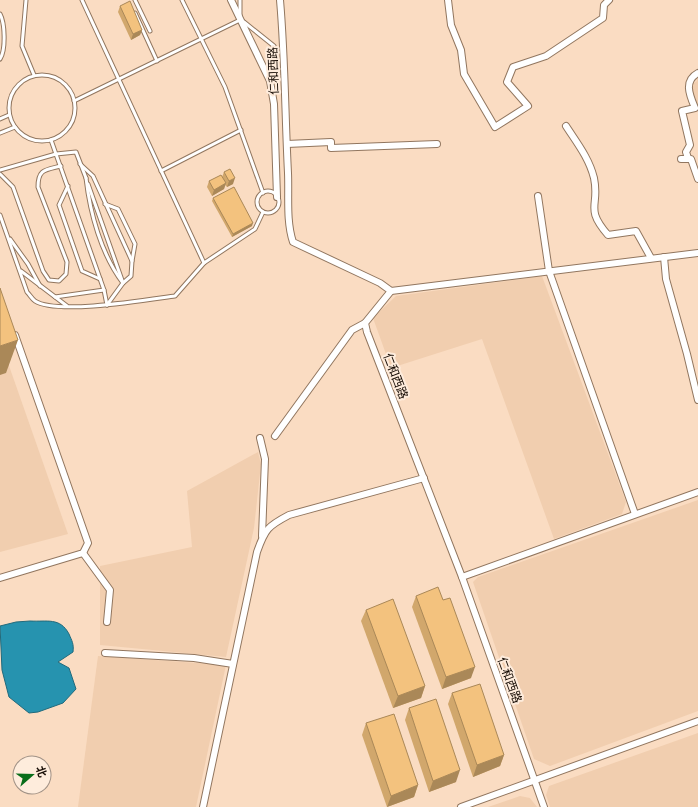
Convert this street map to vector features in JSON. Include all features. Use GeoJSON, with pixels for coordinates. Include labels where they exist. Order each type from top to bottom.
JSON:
{"type":"FeatureCollection","features":[{"type":"Feature","properties":{"kind":"street"},"geometry":{"type":"LineString","coordinates":[[231,0],[270,81],[274,104],[277,196]]}},
{"type":"Feature","properties":{"kind":"street","name":"仁和西路"},"geometry":{"type":"LineString","coordinates":[[280,0],[283,34],[289,229],[293,242],[380,283],[391,291]]}},
{"type":"Feature","properties":{"kind":"street"},"geometry":{"type":"LineString","coordinates":[[448,0],[451,25],[461,50],[464,74],[495,127],[528,106],[507,82],[513,67],[546,56],[603,18],[604,5],[609,0]]}},
{"type":"Feature","properties":{"kind":"street"},"geometry":{"type":"LineString","coordinates":[[698,72],[690,81],[688,90],[695,108],[682,111],[690,145],[686,152],[685,159],[691,159],[698,179]]}},
{"type":"Feature","properties":{"kind":"street"},"geometry":{"type":"LineString","coordinates":[[566,126],[586,156],[594,177],[596,194],[593,206],[597,222],[608,235],[636,231],[651,258]]}},
{"type":"Feature","properties":{"kind":"street"},"geometry":{"type":"LineString","coordinates":[[287,144],[331,142],[331,148],[437,144]]}},
{"type":"Feature","properties":{"kind":"street"},"geometry":{"type":"LineString","coordinates":[[538,196],[549,271],[635,514]]}},
{"type":"Feature","properties":{"kind":"street"},"geometry":{"type":"LineString","coordinates":[[275,436],[352,330],[365,322],[391,291],[698,253]]}},
{"type":"Feature","properties":{"kind":"street"},"geometry":{"type":"LineString","coordinates":[[664,257],[666,279],[698,400]]}},
{"type":"Feature","properties":{"kind":"street","name":"仁和西路"},"geometry":{"type":"LineString","coordinates":[[365,322],[367,332],[462,577],[544,807]]}},
{"type":"Feature","properties":{"kind":"street"},"geometry":{"type":"LineString","coordinates":[[0,578],[83,553],[88,543],[13,330]]}},
{"type":"Feature","properties":{"kind":"street"},"geometry":{"type":"LineString","coordinates":[[203,807],[257,552],[262,536],[265,459],[260,438]]}},
{"type":"Feature","properties":{"kind":"street"},"geometry":{"type":"LineString","coordinates":[[262,536],[271,524],[289,515],[424,478]]}},
{"type":"Feature","properties":{"kind":"street"},"geometry":{"type":"LineString","coordinates":[[462,577],[698,492]]}},
{"type":"Feature","properties":{"kind":"street"},"geometry":{"type":"LineString","coordinates":[[83,553],[110,590],[107,622]]}},
{"type":"Feature","properties":{"kind":"street"},"geometry":{"type":"LineString","coordinates":[[105,653],[194,658],[233,664]]}},
{"type":"Feature","properties":{"kind":"street"},"geometry":{"type":"LineString","coordinates":[[461,807],[698,721]]}},
{"type":"Feature","properties":{"kind":"lane"},"geometry":{"type":"LineString","coordinates":[[26,0],[22,46],[34,76]]}},
{"type":"Feature","properties":{"kind":"lane"},"geometry":{"type":"LineString","coordinates":[[82,0],[204,262]]}},
{"type":"Feature","properties":{"kind":"lane"},"geometry":{"type":"LineString","coordinates":[[135,0],[150,31]]}},
{"type":"Feature","properties":{"kind":"lane"},"geometry":{"type":"LineString","coordinates":[[182,0],[226,87],[263,192]]}},
{"type":"Feature","properties":{"kind":"lane"},"geometry":{"type":"LineString","coordinates":[[240,0],[240,20]]}},
{"type":"Feature","properties":{"kind":"lane"},"geometry":{"type":"LineString","coordinates":[[132,7],[157,61]]}},
{"type":"Feature","properties":{"kind":"lane"},"geometry":{"type":"LineString","coordinates":[[0,14],[2,18],[3,46],[0,59]]}},
{"type":"Feature","properties":{"kind":"lane"},"geometry":{"type":"LineString","coordinates":[[74,101],[240,20]]}},
{"type":"Feature","properties":{"kind":"lane"},"geometry":{"type":"LineString","coordinates":[[240,20],[274,46]]}},
{"type":"Feature","properties":{"kind":"lane"},"geometry":{"type":"LineString","coordinates":[[34,76],[50,76],[64,83],[74,101],[75,111],[72,120],[60,136],[51,140],[41,141],[22,135],[15,127],[9,115],[10,99],[17,86],[25,79],[34,76]]}},
{"type":"Feature","properties":{"kind":"lane"},"geometry":{"type":"LineString","coordinates":[[0,119],[9,115]]}},
{"type":"Feature","properties":{"kind":"lane"},"geometry":{"type":"LineString","coordinates":[[0,133],[15,127]]}},
{"type":"Feature","properties":{"kind":"lane"},"geometry":{"type":"LineString","coordinates":[[162,171],[241,130]]}},
{"type":"Feature","properties":{"kind":"lane"},"geometry":{"type":"LineString","coordinates":[[51,140],[104,290],[107,305]]}},
{"type":"Feature","properties":{"kind":"lane"},"geometry":{"type":"LineString","coordinates":[[0,170],[56,154],[76,152],[123,282]]}},
{"type":"Feature","properties":{"kind":"lane"},"geometry":{"type":"LineString","coordinates":[[80,164],[93,176],[132,261]]}},
{"type":"Feature","properties":{"kind":"lane"},"geometry":{"type":"LineString","coordinates":[[0,174],[13,187],[43,271],[49,280],[59,281],[66,274],[67,262],[38,187],[38,177],[42,171],[60,166]]}},
{"type":"Feature","properties":{"kind":"lane"},"geometry":{"type":"LineString","coordinates":[[86,178],[89,207],[113,269],[123,282]]}},
{"type":"Feature","properties":{"kind":"lane"},"geometry":{"type":"LineString","coordinates":[[68,186],[59,205],[82,271],[100,279]]}},
{"type":"Feature","properties":{"kind":"lane"},"geometry":{"type":"LineString","coordinates":[[263,192],[269,192],[277,196],[279,203],[276,210],[270,213],[263,212],[257,204],[258,197],[263,192]]}},
{"type":"Feature","properties":{"kind":"lane"},"geometry":{"type":"LineString","coordinates":[[105,204],[118,209],[135,244],[131,276],[123,282],[107,305]]}},
{"type":"Feature","properties":{"kind":"lane"},"geometry":{"type":"LineString","coordinates":[[0,215],[27,292],[34,301],[48,306],[67,306],[107,305],[175,296],[204,262],[255,229],[263,212]]}},
{"type":"Feature","properties":{"kind":"lane"},"geometry":{"type":"LineString","coordinates":[[8,236],[28,264],[40,286]]}},
{"type":"Feature","properties":{"kind":"lane"},"geometry":{"type":"LineString","coordinates":[[20,270],[67,306]]}},
{"type":"Feature","properties":{"kind":"lane"},"geometry":{"type":"LineString","coordinates":[[54,297],[104,290]]}},
{"type":"Feature","properties":{"kind":"shaded area"},"geometry":{"type":"Polygon","coordinates":[[[698,75],[698,106],[690,85],[697,81],[696,76],[698,75]]]}},
{"type":"Feature","properties":{"kind":"shaded area"},"geometry":{"type":"Polygon","coordinates":[[[542,276],[626,502],[622,514],[554,539],[482,339],[391,368],[373,318],[396,296],[542,276]]]}},
{"type":"Feature","properties":{"kind":"shaded area"},"geometry":{"type":"Polygon","coordinates":[[[0,340],[68,534],[0,552],[0,340]]]}},
{"type":"Feature","properties":{"kind":"shaded area"},"geometry":{"type":"Polygon","coordinates":[[[258,452],[261,464],[254,528],[226,657],[100,645],[100,566],[192,547],[187,491],[258,452]]]}},
{"type":"Feature","properties":{"kind":"shaded area"},"geometry":{"type":"Polygon","coordinates":[[[698,500],[698,711],[550,766],[534,759],[473,582],[478,577],[698,500]]]}},
{"type":"Feature","properties":{"kind":"shaded area"},"geometry":{"type":"Polygon","coordinates":[[[98,656],[226,665],[196,807],[78,807],[98,656]]]}},
{"type":"Feature","properties":{"kind":"shaded area"},"geometry":{"type":"Polygon","coordinates":[[[698,733],[698,807],[550,807],[546,795],[549,786],[698,733]]]}},
{"type":"Feature","properties":{"kind":"shaded area"},"geometry":{"type":"Polygon","coordinates":[[[520,796],[530,798],[537,807],[488,807],[520,796]]]}},
{"type":"Feature","properties":{"kind":"water"},"geometry":{"type":"Polygon","coordinates":[[[47,621],[57,623],[62,625],[69,634],[73,652],[58,662],[69,668],[76,689],[63,703],[38,712],[29,713],[9,697],[2,670],[0,626],[16,622],[47,621]]]}},
{"type":"Feature","properties":{"kind":"building"},"geometry":{"type":"Polygon","coordinates":[[[130,1],[142,30],[133,34],[120,6],[130,1]]]}},
{"type":"Feature","properties":{"kind":"building"},"geometry":{"type":"Polygon","coordinates":[[[230,169],[235,178],[229,181],[224,172],[230,169]]]}},
{"type":"Feature","properties":{"kind":"building"},"geometry":{"type":"Polygon","coordinates":[[[221,175],[226,183],[214,190],[209,181],[221,175]]]}},
{"type":"Feature","properties":{"kind":"building"},"geometry":{"type":"Polygon","coordinates":[[[234,187],[253,223],[233,234],[213,198],[234,187]]]}},
{"type":"Feature","properties":{"kind":"building"},"geometry":{"type":"Polygon","coordinates":[[[0,288],[18,340],[0,346],[0,288]]]}},
{"type":"Feature","properties":{"kind":"building"},"geometry":{"type":"Polygon","coordinates":[[[438,587],[443,600],[450,598],[475,667],[446,677],[416,596],[438,587]]]}},
{"type":"Feature","properties":{"kind":"building"},"geometry":{"type":"Polygon","coordinates":[[[393,599],[425,686],[398,696],[366,610],[393,599]]]}},
{"type":"Feature","properties":{"kind":"building"},"geometry":{"type":"Polygon","coordinates":[[[480,684],[504,755],[477,765],[452,693],[480,684]]]}},
{"type":"Feature","properties":{"kind":"building"},"geometry":{"type":"Polygon","coordinates":[[[436,699],[460,770],[433,781],[409,708],[436,699]]]}},
{"type":"Feature","properties":{"kind":"building"},"geometry":{"type":"Polygon","coordinates":[[[394,714],[418,785],[391,796],[366,723],[394,714]]]}}]}
